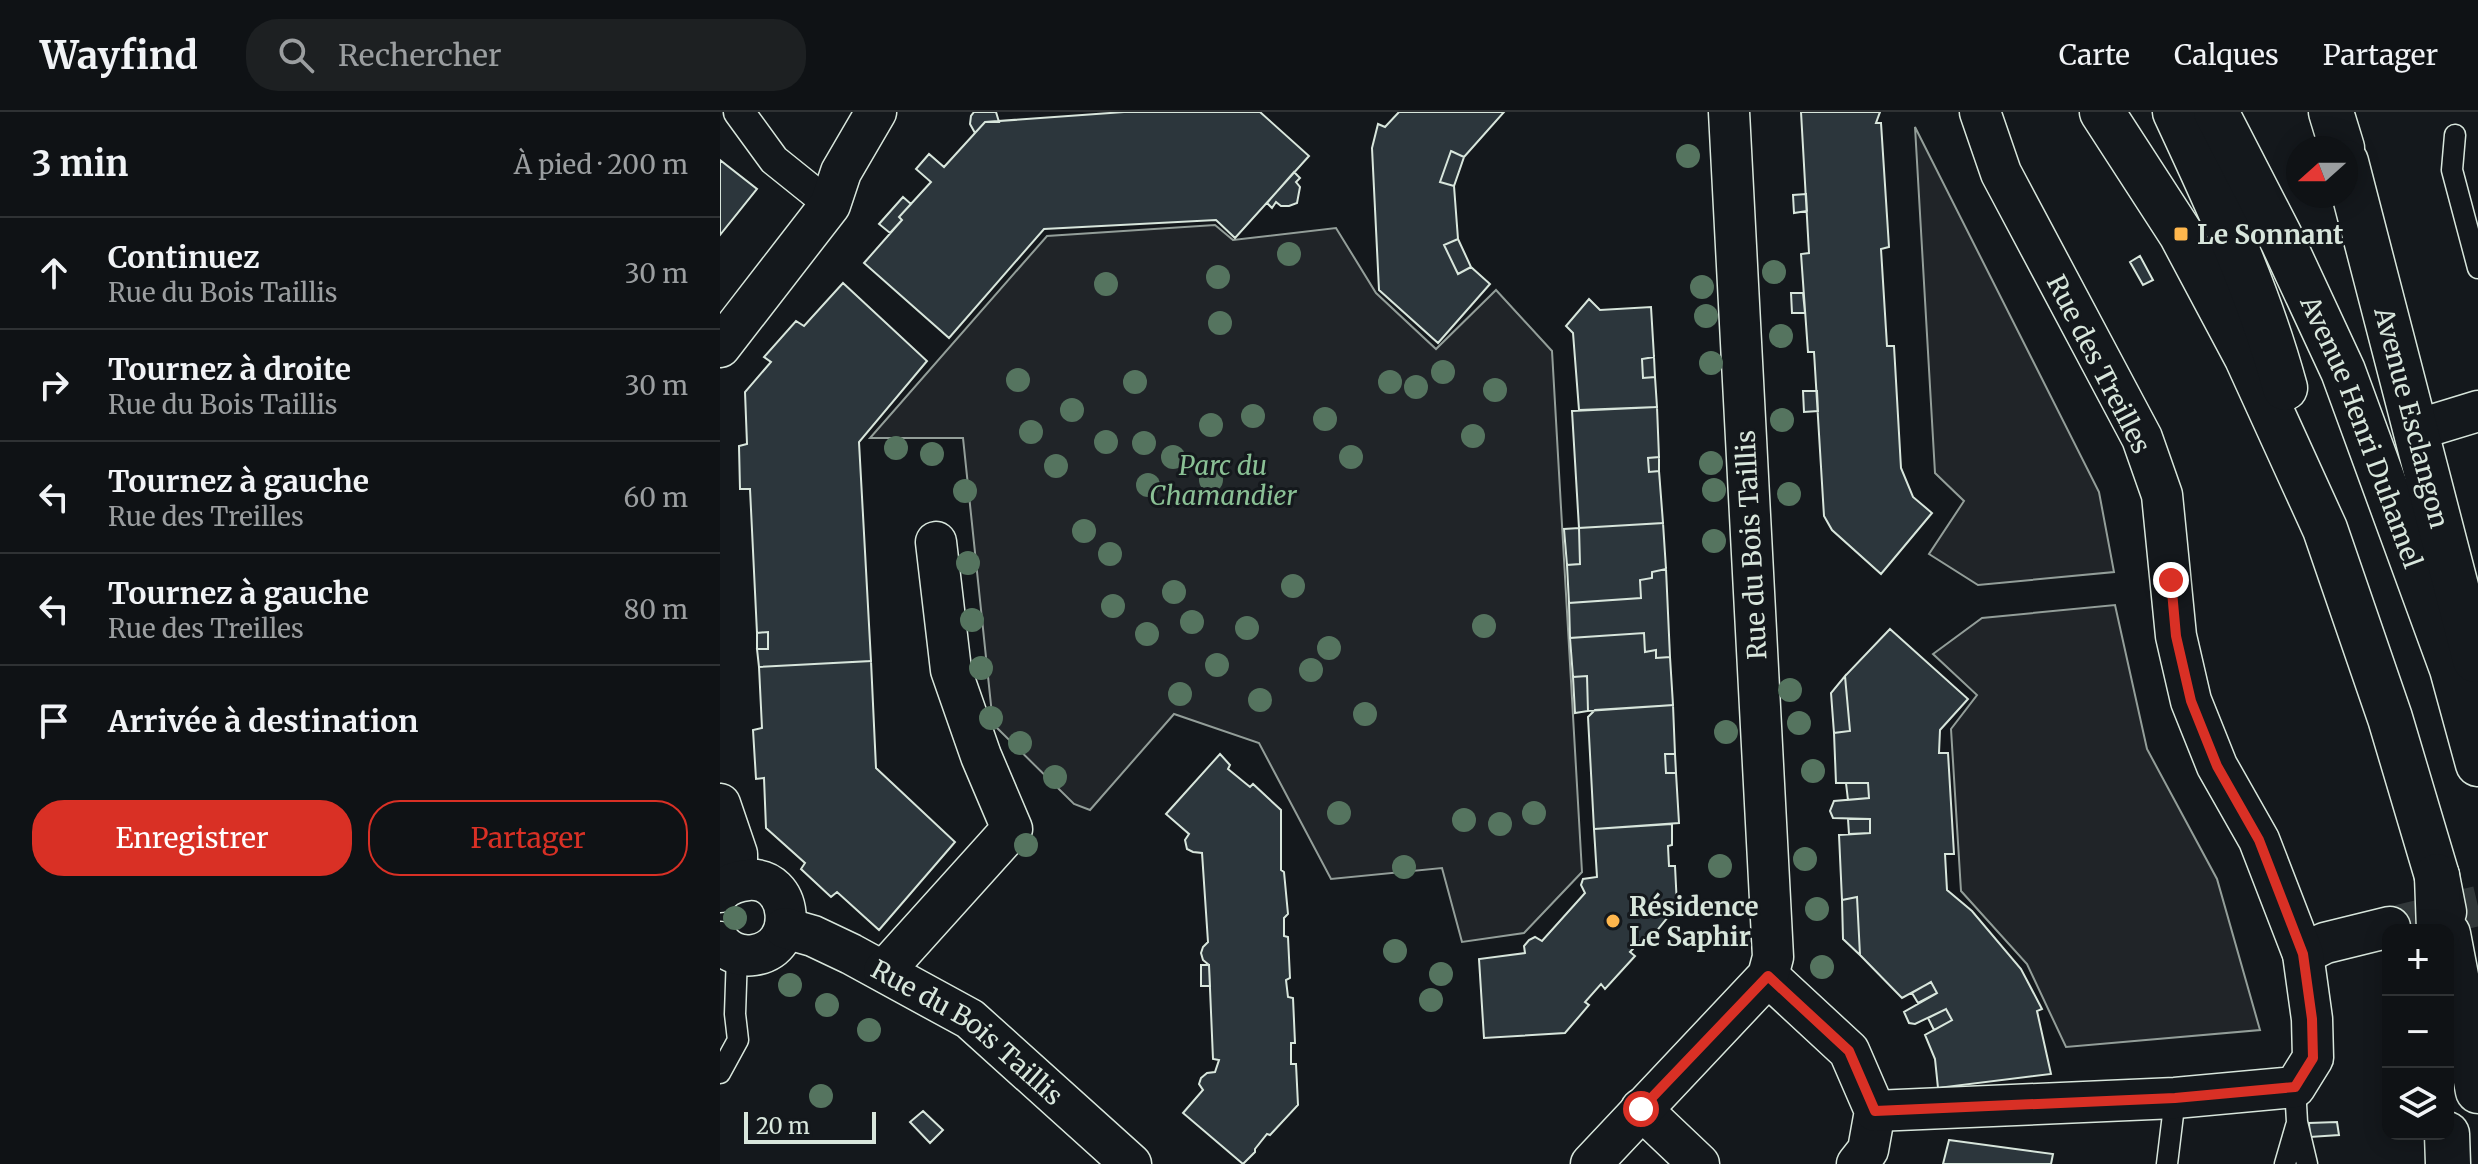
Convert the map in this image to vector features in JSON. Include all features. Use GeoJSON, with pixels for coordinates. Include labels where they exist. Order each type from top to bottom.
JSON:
{"type":"FeatureCollection","features":[{"type":"Feature","properties":{"kind":"main road"},"geometry":{"type":"LineString","coordinates":[[2102,112],[2181,234],[2233,330],[2325,529],[2390,718],[2437,876],[2446,924]]}},
{"type":"Feature","properties":{"kind":"main road","name":"Avenue Henri Duhamel"},"geometry":{"type":"LineString","coordinates":[[2175,112],[2223,215],[2274,349],[2325,529]]}},
{"type":"Feature","properties":{"kind":"main road","name":"Avenue Henri Duhamel"},"geometry":{"type":"LineString","coordinates":[[2216,112],[2283,242],[2343,371],[2452,669],[2478,764]]}},
{"type":"Feature","properties":{"kind":"main road"},"geometry":{"type":"LineString","coordinates":[[2331,112],[2338,136]]}},
{"type":"Feature","properties":{"kind":"main road","name":"Avenue Esclangon"},"geometry":{"type":"LineString","coordinates":[[2358,208],[2478,672]]}},
{"type":"Feature","properties":{"kind":"main road"},"geometry":{"type":"LineString","coordinates":[[2437,876],[2439,924]]}},
{"type":"Feature","properties":{"kind":"main road"},"geometry":{"type":"LineString","coordinates":[[2454,964],[2478,1091]]}},
{"type":"Feature","properties":{"kind":"main road"},"geometry":{"type":"LineString","coordinates":[[2447,1140],[2448,1164]]}},
{"type":"Feature","properties":{"kind":"street"},"geometry":{"type":"LineString","coordinates":[[739,112],[774,160],[830,205]]}},
{"type":"Feature","properties":{"kind":"street"},"geometry":{"type":"LineString","coordinates":[[720,347],[830,205],[841,172],[876,112]]}},
{"type":"Feature","properties":{"kind":"street","name":"Rue du Bois Taillis"},"geometry":{"type":"LineString","coordinates":[[1729,112],[1773,957],[1768,976]]}},
{"type":"Feature","properties":{"kind":"street","name":"Rue des Treilles"},"geometry":{"type":"LineString","coordinates":[[1980,112],[2001,173],[2142,438],[2162,495],[2176,636],[2191,701],[2217,766],[2259,840],[2303,954],[2312,1019],[2313,1058],[2296,1104]]}},
{"type":"Feature","properties":{"kind":"street"},"geometry":{"type":"LineString","coordinates":[[2416,430],[2478,411]]}},
{"type":"Feature","properties":{"kind":"street"},"geometry":{"type":"LineString","coordinates":[[884,971],[1012,829],[981,756],[951,670],[936,542]]}},
{"type":"Feature","properties":{"kind":"street"},"geometry":{"type":"LineString","coordinates":[[720,804],[737,854],[728,887]]}},
{"type":"Feature","properties":{"kind":"street"},"geometry":{"type":"LineString","coordinates":[[728,887],[753,879],[769,884],[780,896],[786,912],[785,928],[779,942],[767,952],[752,956],[728,948]]}},
{"type":"Feature","properties":{"kind":"street","name":"Rue du Bois Taillis"},"geometry":{"type":"LineString","coordinates":[[785,928],[813,936],[970,1019],[1131,1164]]}},
{"type":"Feature","properties":{"kind":"street"},"geometry":{"type":"LineString","coordinates":[[2303,954],[2325,943],[2382,929]]}},
{"type":"Feature","properties":{"kind":"street"},"geometry":{"type":"LineString","coordinates":[[1591,1164],[1768,976],[1849,1051],[1875,1111],[1868,1150],[1857,1164]]}},
{"type":"Feature","properties":{"kind":"street"},"geometry":{"type":"LineString","coordinates":[[1875,1111],[2175,1098],[2296,1104]]}},
{"type":"Feature","properties":{"kind":"street"},"geometry":{"type":"LineString","coordinates":[[1641,1109],[1699,1164]]}},
{"type":"Feature","properties":{"kind":"lane"},"geometry":{"type":"LineString","coordinates":[[2455,135],[2452,170],[2478,268]]}},
{"type":"Feature","properties":{"kind":"lane"},"geometry":{"type":"LineString","coordinates":[[720,1073],[738,1040],[728,948]]}},
{"type":"Feature","properties":{"kind":"lane"},"geometry":{"type":"LineString","coordinates":[[2167,1164],[2175,1098]]}},
{"type":"Feature","properties":{"kind":"lane"},"geometry":{"type":"LineString","coordinates":[[2285,1164],[2296,1104]]}},
{"type":"Feature","properties":{"kind":"lane"},"geometry":{"type":"LineString","coordinates":[[2296,1104],[2307,1164]]}},
{"type":"Feature","properties":{"kind":"green space"},"geometry":{"type":"Polygon","coordinates":[[[1915,127],[2099,492],[2114,572],[1978,585],[1929,554],[1964,501],[1935,473],[1915,127]]]}},
{"type":"Feature","properties":{"kind":"green space","name":"Parc du Chamandier"},"geometry":{"type":"Polygon","coordinates":[[[1215,225],[1233,240],[1336,228],[1376,293],[1436,349],[1496,290],[1552,351],[1582,872],[1524,933],[1462,942],[1442,868],[1331,879],[1259,743],[1174,714],[1090,810],[1074,804],[993,724],[963,438],[870,438],[1047,236],[1215,225]]]}},
{"type":"Feature","properties":{"kind":"green space"},"geometry":{"type":"Polygon","coordinates":[[[2115,605],[2147,749],[2217,879],[2260,1030],[2066,1047],[2027,964],[1961,891],[1951,729],[1977,695],[1933,654],[1982,618],[2115,605]]]}},
{"type":"Feature","properties":{"kind":"building"},"geometry":{"type":"Polygon","coordinates":[[[974,112],[996,112],[999,122],[985,122],[975,133],[970,124],[974,112]]]}},
{"type":"Feature","properties":{"kind":"building"},"geometry":{"type":"Polygon","coordinates":[[[1124,112],[1260,112],[1309,156],[1235,238],[1216,220],[1044,229],[949,338],[864,263],[931,182],[916,169],[929,154],[944,167],[985,122],[1124,112]]]}},
{"type":"Feature","properties":{"kind":"building"},"geometry":{"type":"Polygon","coordinates":[[[1399,112],[1504,112],[1464,157],[1451,151],[1440,182],[1454,186],[1458,239],[1444,245],[1458,274],[1471,267],[1490,284],[1438,343],[1379,290],[1372,148],[1378,124],[1385,127],[1399,112]]]}},
{"type":"Feature","properties":{"kind":"building"},"geometry":{"type":"Polygon","coordinates":[[[1801,112],[1880,112],[1876,123],[1881,123],[1889,247],[1881,249],[1887,346],[1894,346],[1901,468],[1913,497],[1932,513],[1881,574],[1832,530],[1824,516],[1814,352],[1808,352],[1801,254],[1809,253],[1801,112]]]}},
{"type":"Feature","properties":{"kind":"building"},"geometry":{"type":"Polygon","coordinates":[[[1451,151],[1464,157],[1454,186],[1440,182],[1451,151]]]}},
{"type":"Feature","properties":{"kind":"building"},"geometry":{"type":"Polygon","coordinates":[[[720,160],[757,189],[720,235],[720,160]]]}},
{"type":"Feature","properties":{"kind":"building"},"geometry":{"type":"Polygon","coordinates":[[[1294,172],[1300,178],[1296,182],[1300,187],[1297,203],[1281,206],[1276,202],[1272,208],[1267,203],[1294,172]]]}},
{"type":"Feature","properties":{"kind":"building"},"geometry":{"type":"Polygon","coordinates":[[[1806,194],[1807,211],[1794,213],[1793,195],[1806,194]]]}},
{"type":"Feature","properties":{"kind":"building"},"geometry":{"type":"Polygon","coordinates":[[[903,197],[911,204],[890,233],[879,224],[903,197]]]}},
{"type":"Feature","properties":{"kind":"building"},"geometry":{"type":"Polygon","coordinates":[[[1458,239],[1471,267],[1458,274],[1444,245],[1458,239]]]}},
{"type":"Feature","properties":{"kind":"building"},"geometry":{"type":"Polygon","coordinates":[[[2140,256],[2153,280],[2143,285],[2130,262],[2140,256]]]}},
{"type":"Feature","properties":{"kind":"building"},"geometry":{"type":"Polygon","coordinates":[[[843,283],[927,361],[859,442],[871,661],[759,667],[757,649],[768,649],[768,632],[757,633],[750,489],[740,489],[739,446],[747,444],[745,392],[771,362],[764,357],[796,321],[804,326],[843,283]]]}},
{"type":"Feature","properties":{"kind":"building"},"geometry":{"type":"Polygon","coordinates":[[[1791,293],[1803,293],[1805,313],[1792,313],[1791,293]]]}},
{"type":"Feature","properties":{"kind":"building"},"geometry":{"type":"Polygon","coordinates":[[[1589,299],[1600,310],[1651,307],[1654,357],[1642,359],[1643,378],[1655,377],[1657,407],[1579,410],[1573,333],[1566,326],[1589,299]]]}},
{"type":"Feature","properties":{"kind":"building"},"geometry":{"type":"Polygon","coordinates":[[[1654,357],[1655,377],[1643,378],[1642,359],[1654,357]]]}},
{"type":"Feature","properties":{"kind":"building"},"geometry":{"type":"Polygon","coordinates":[[[1803,391],[1817,391],[1818,411],[1804,412],[1803,391]]]}},
{"type":"Feature","properties":{"kind":"building"},"geometry":{"type":"Polygon","coordinates":[[[1657,407],[1659,457],[1648,458],[1649,472],[1659,471],[1663,523],[1579,528],[1572,411],[1657,407]]]}},
{"type":"Feature","properties":{"kind":"building"},"geometry":{"type":"Polygon","coordinates":[[[1659,457],[1659,471],[1649,472],[1648,458],[1659,457]]]}},
{"type":"Feature","properties":{"kind":"building"},"geometry":{"type":"Polygon","coordinates":[[[1663,523],[1666,569],[1652,572],[1652,578],[1640,580],[1641,598],[1569,603],[1567,565],[1580,564],[1579,528],[1663,523]]]}},
{"type":"Feature","properties":{"kind":"building"},"geometry":{"type":"Polygon","coordinates":[[[1579,528],[1580,564],[1567,565],[1564,529],[1579,528]]]}},
{"type":"Feature","properties":{"kind":"building"},"geometry":{"type":"Polygon","coordinates":[[[1666,569],[1670,657],[1656,658],[1656,650],[1645,652],[1644,633],[1570,638],[1569,603],[1641,598],[1640,580],[1652,578],[1652,572],[1666,569]]]}},
{"type":"Feature","properties":{"kind":"building"},"geometry":{"type":"Polygon","coordinates":[[[1890,629],[1968,699],[1940,730],[1939,753],[1948,753],[1954,854],[1945,854],[1947,890],[1972,911],[2021,969],[2042,1009],[2037,1011],[2051,1074],[1938,1088],[1935,1059],[1925,1035],[1952,1020],[1946,1009],[1915,1024],[1909,1023],[1904,1012],[1937,993],[1931,982],[1902,998],[1860,955],[1857,897],[1842,900],[1839,835],[1870,833],[1870,819],[1833,818],[1830,811],[1834,801],[1869,798],[1868,783],[1836,783],[1834,733],[1850,731],[1845,676],[1890,629]]]}},
{"type":"Feature","properties":{"kind":"building"},"geometry":{"type":"Polygon","coordinates":[[[768,632],[768,649],[757,649],[757,633],[768,632]]]}},
{"type":"Feature","properties":{"kind":"building"},"geometry":{"type":"Polygon","coordinates":[[[1644,633],[1645,652],[1656,650],[1656,658],[1670,657],[1673,705],[1588,711],[1587,676],[1573,677],[1570,638],[1644,633]]]}},
{"type":"Feature","properties":{"kind":"building"},"geometry":{"type":"Polygon","coordinates":[[[871,661],[876,768],[955,842],[879,930],[837,892],[831,897],[801,869],[805,863],[766,828],[764,778],[756,779],[753,730],[762,728],[759,667],[871,661]]]}},
{"type":"Feature","properties":{"kind":"building"},"geometry":{"type":"Polygon","coordinates":[[[1587,676],[1588,711],[1575,713],[1573,677],[1587,676]]]}},
{"type":"Feature","properties":{"kind":"building"},"geometry":{"type":"Polygon","coordinates":[[[1845,676],[1850,731],[1834,733],[1831,693],[1845,676]]]}},
{"type":"Feature","properties":{"kind":"building"},"geometry":{"type":"Polygon","coordinates":[[[1673,705],[1675,754],[1665,754],[1666,773],[1676,773],[1679,823],[1594,829],[1588,717],[1595,710],[1673,705]]]}},
{"type":"Feature","properties":{"kind":"building"},"geometry":{"type":"Polygon","coordinates":[[[1220,754],[1230,765],[1228,769],[1250,787],[1253,784],[1281,810],[1281,870],[1284,872],[1288,914],[1284,918],[1284,936],[1288,937],[1290,978],[1286,980],[1288,997],[1293,998],[1295,1043],[1291,1043],[1291,1064],[1296,1064],[1298,1105],[1270,1135],[1267,1134],[1243,1164],[1183,1113],[1203,1090],[1199,1084],[1201,1078],[1215,1072],[1219,1060],[1213,1059],[1209,965],[1201,953],[1208,942],[1202,853],[1187,849],[1185,840],[1189,834],[1166,814],[1220,754]]]}},
{"type":"Feature","properties":{"kind":"building"},"geometry":{"type":"Polygon","coordinates":[[[1665,754],[1675,754],[1676,773],[1666,773],[1665,754]]]}},
{"type":"Feature","properties":{"kind":"building"},"geometry":{"type":"Polygon","coordinates":[[[1846,783],[1868,783],[1869,798],[1848,800],[1846,783]]]}},
{"type":"Feature","properties":{"kind":"building"},"geometry":{"type":"Polygon","coordinates":[[[1848,819],[1870,819],[1870,833],[1849,834],[1848,819]]]}},
{"type":"Feature","properties":{"kind":"building","name":"Résidence Le Saphir"},"geometry":{"type":"Polygon","coordinates":[[[1672,824],[1672,845],[1668,846],[1669,866],[1675,866],[1677,906],[1651,938],[1646,935],[1630,952],[1635,956],[1605,989],[1601,984],[1585,1002],[1589,1005],[1565,1033],[1484,1038],[1479,959],[1525,953],[1524,946],[1529,940],[1535,937],[1542,941],[1585,893],[1581,885],[1583,879],[1597,877],[1594,829],[1672,824]]]}},
{"type":"Feature","properties":{"kind":"building"},"geometry":{"type":"Polygon","coordinates":[[[1857,897],[1860,955],[1843,939],[1842,900],[1857,897]]]}},
{"type":"Feature","properties":{"kind":"building"},"geometry":{"type":"Polygon","coordinates":[[[1201,965],[1209,965],[1210,986],[1201,986],[1201,965]]]}},
{"type":"Feature","properties":{"kind":"building"},"geometry":{"type":"Polygon","coordinates":[[[1931,982],[1937,993],[1918,1003],[1912,993],[1931,982]]]}},
{"type":"Feature","properties":{"kind":"building"},"geometry":{"type":"Polygon","coordinates":[[[1946,1009],[1952,1020],[1934,1030],[1928,1018],[1946,1009]]]}},
{"type":"Feature","properties":{"kind":"building"},"geometry":{"type":"Polygon","coordinates":[[[923,1111],[943,1130],[930,1143],[910,1122],[923,1111]]]}},
{"type":"Feature","properties":{"kind":"building"},"geometry":{"type":"Polygon","coordinates":[[[2337,1122],[2339,1135],[2310,1137],[2309,1123],[2337,1122]]]}},
{"type":"Feature","properties":{"kind":"building"},"geometry":{"type":"Polygon","coordinates":[[[1949,1140],[2053,1154],[2051,1164],[1943,1164],[1949,1140]]]}},
{"type":"Feature","properties":{"kind":"tunnel"},"geometry":{"type":"LineString","coordinates":[[2403,924],[2478,906]]}},
{"type":"Feature","properties":{"kind":"place","name":"Le Sonnant"},"geometry":{"type":"Point","coordinates":[2181,234]}},
{"type":"Feature","properties":{"kind":"place","name":"Résidence Le Saphir"},"geometry":{"type":"Point","coordinates":[1613,921]}},
{"type":"Feature","properties":{"kind":"route"},"geometry":{"type":"LineString","coordinates":[[1641,1109],[1768,976],[1849,1051],[1875,1111],[2175,1098],[2295,1087],[2313,1058],[2312,1019],[2303,954],[2259,840],[2217,766],[2191,701],[2176,636],[2171,580]]}}]}
